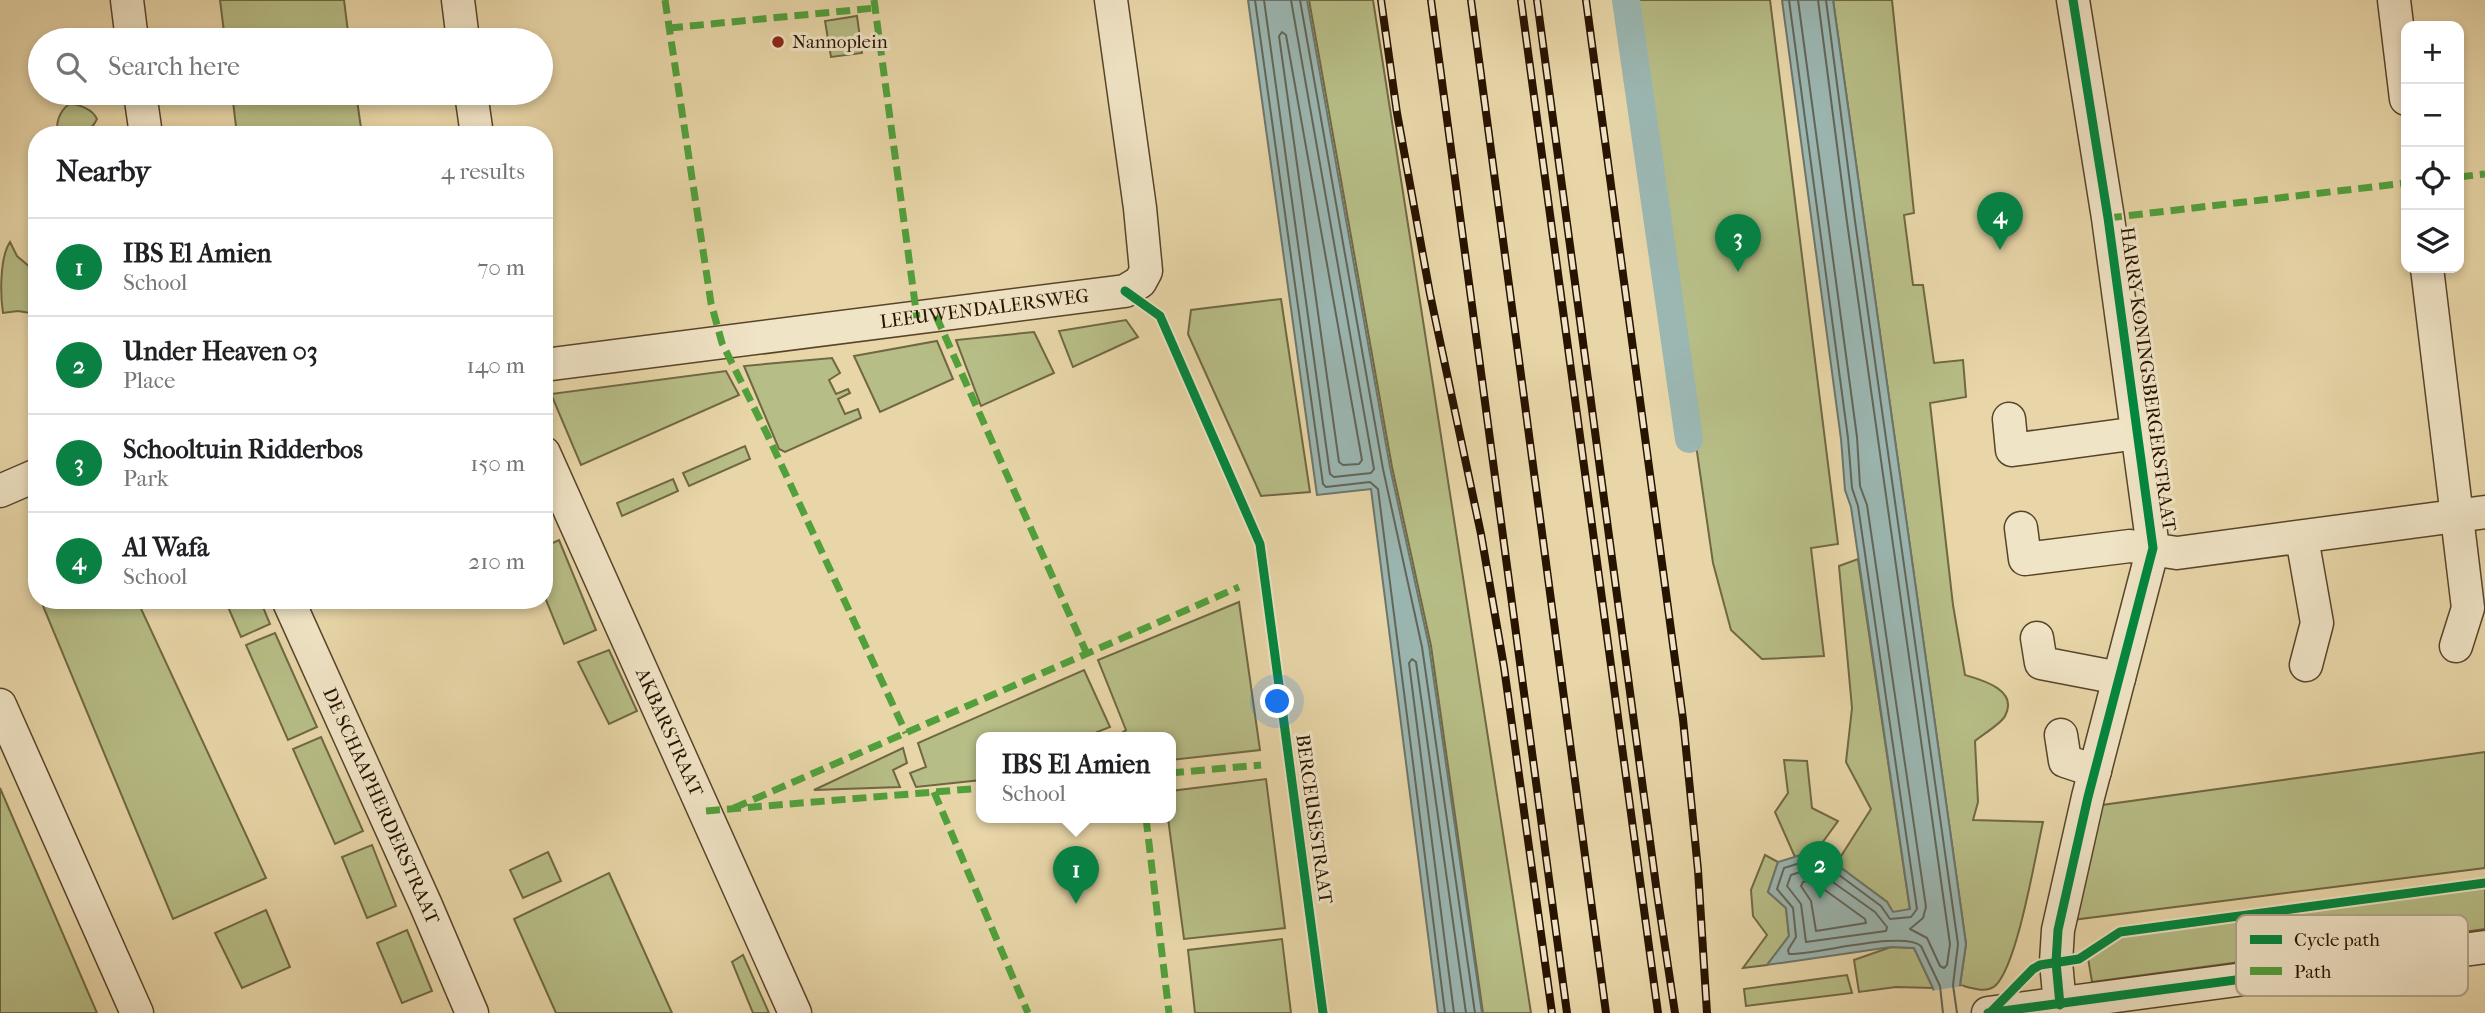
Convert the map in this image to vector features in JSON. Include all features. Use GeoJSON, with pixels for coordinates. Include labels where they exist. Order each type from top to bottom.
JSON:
{"type":"FeatureCollection","features":[{"type":"Feature","properties":{"kind":"street"},"geometry":{"type":"LineString","coordinates":[[127,0],[130,28]]}},
{"type":"Feature","properties":{"kind":"street"},"geometry":{"type":"LineString","coordinates":[[458,0],[462,28]]}},
{"type":"Feature","properties":{"kind":"street","name":"LEEUWENDALERSWEG"},"geometry":{"type":"LineString","coordinates":[[553,364],[1125,291],[1140,282],[1146,271],[1140,208],[1111,0]]}},
{"type":"Feature","properties":{"kind":"street","name":"HARRY KONINGSBERGERSTRAAT"},"geometry":{"type":"LineString","coordinates":[[2041,1008],[2056,962],[2058,930],[2095,771],[2153,548],[2108,218],[2074,0]]}},
{"type":"Feature","properties":{"kind":"street"},"geometry":{"type":"LineString","coordinates":[[2394,0],[2404,84]]}},
{"type":"Feature","properties":{"kind":"street"},"geometry":{"type":"LineString","coordinates":[[142,105],[145,126]]}},
{"type":"Feature","properties":{"kind":"street"},"geometry":{"type":"LineString","coordinates":[[473,105],[476,126]]}},
{"type":"Feature","properties":{"kind":"street"},"geometry":{"type":"LineString","coordinates":[[2428,273],[2471,514],[2468,608],[2456,646]]}},
{"type":"Feature","properties":{"kind":"street","name":"HARRY KONINGSBERGERSTRAAT"},"geometry":{"type":"LineString","coordinates":[[2009,419],[2011,450],[2138,433]]}},
{"type":"Feature","properties":{"kind":"street","name":"AKBARSTRAAT"},"geometry":{"type":"LineString","coordinates":[[553,473],[795,1013]]}},
{"type":"Feature","properties":{"kind":"street"},"geometry":{"type":"LineString","coordinates":[[0,491],[28,479]]}},
{"type":"Feature","properties":{"kind":"street"},"geometry":{"type":"LineString","coordinates":[[2153,548],[2177,553],[2471,514]]}},
{"type":"Feature","properties":{"kind":"street","name":"HARRY KONINGSBERGERSTRAAT"},"geometry":{"type":"LineString","coordinates":[[2021,528],[2025,559],[2130,545],[2153,548]]}},
{"type":"Feature","properties":{"kind":"street"},"geometry":{"type":"LineString","coordinates":[[2302,538],[2317,623],[2306,665]]}},
{"type":"Feature","properties":{"kind":"street","name":"DE SCHAAPHERDERSTRAAT"},"geometry":{"type":"LineString","coordinates":[[292,609],[472,1013]]}},
{"type":"Feature","properties":{"kind":"street"},"geometry":{"type":"LineString","coordinates":[[2038,638],[2041,663],[2119,678]]}},
{"type":"Feature","properties":{"kind":"street"},"geometry":{"type":"LineString","coordinates":[[0,705],[136,1013]]}},
{"type":"Feature","properties":{"kind":"street"},"geometry":{"type":"LineString","coordinates":[[2062,735],[2065,761],[2095,771]]}},
{"type":"Feature","properties":{"kind":"street"},"geometry":{"type":"LineString","coordinates":[[1988,1013],[2236,981]]}},
{"type":"Feature","properties":{"kind":"green space"},"geometry":{"type":"Polygon","coordinates":[[[220,0],[344,0],[348,28],[224,28],[220,0]]]}},
{"type":"Feature","properties":{"kind":"green space"},"geometry":{"type":"Polygon","coordinates":[[[1309,0],[1373,0],[1531,1013],[1483,1013],[1431,646],[1392,467],[1309,0]]]}},
{"type":"Feature","properties":{"kind":"green space"},"geometry":{"type":"Polygon","coordinates":[[[1632,0],[1770,0],[1838,544],[1811,548],[1824,656],[1762,659],[1731,630],[1713,563],[1632,0]]]}},
{"type":"Feature","properties":{"kind":"green space"},"geometry":{"type":"Polygon","coordinates":[[[1833,0],[1892,0],[1914,213],[1904,215],[1913,285],[1923,285],[1934,363],[1963,360],[1966,397],[1930,403],[1953,605],[1965,675],[1997,688],[2007,699],[2008,707],[2003,719],[1975,741],[1978,802],[1973,820],[2043,822],[2012,955],[1996,985],[1988,989],[1979,990],[1960,985],[1966,944],[1833,0]]]}},
{"type":"Feature","properties":{"kind":"green space"},"geometry":{"type":"Polygon","coordinates":[[[857,16],[862,53],[831,57],[825,21],[857,16]]]}},
{"type":"Feature","properties":{"kind":"green space"},"geometry":{"type":"Polygon","coordinates":[[[68,105],[77,105],[86,108],[97,119],[92,126],[57,126],[63,110],[68,105]]]}},
{"type":"Feature","properties":{"kind":"green space"},"geometry":{"type":"Polygon","coordinates":[[[233,105],[358,105],[361,126],[236,126],[233,105]]]}},
{"type":"Feature","properties":{"kind":"green space"},"geometry":{"type":"Polygon","coordinates":[[[10,242],[17,256],[28,265],[28,313],[3,313],[2,276],[10,242]]]}},
{"type":"Feature","properties":{"kind":"green space"},"geometry":{"type":"Polygon","coordinates":[[[1281,299],[1310,492],[1261,496],[1188,334],[1191,310],[1281,299]]]}},
{"type":"Feature","properties":{"kind":"green space"},"geometry":{"type":"Polygon","coordinates":[[[1126,320],[1138,337],[1073,367],[1059,331],[1126,320]]]}},
{"type":"Feature","properties":{"kind":"green space"},"geometry":{"type":"Polygon","coordinates":[[[1034,332],[1054,373],[981,406],[956,340],[1034,332]]]}},
{"type":"Feature","properties":{"kind":"green space"},"geometry":{"type":"Polygon","coordinates":[[[937,341],[953,379],[880,412],[854,356],[937,341]]]}},
{"type":"Feature","properties":{"kind":"green space"},"geometry":{"type":"Polygon","coordinates":[[[832,358],[840,373],[829,380],[836,394],[848,389],[850,393],[838,399],[845,414],[858,409],[861,418],[785,452],[779,449],[744,366],[832,358]]]}},
{"type":"Feature","properties":{"kind":"green space"},"geometry":{"type":"Polygon","coordinates":[[[726,371],[739,395],[581,465],[553,394],[726,371]]]}},
{"type":"Feature","properties":{"kind":"green space"},"geometry":{"type":"Polygon","coordinates":[[[745,446],[750,459],[689,486],[683,473],[745,446]]]}},
{"type":"Feature","properties":{"kind":"green space"},"geometry":{"type":"Polygon","coordinates":[[[673,479],[678,491],[622,516],[617,503],[673,479]]]}},
{"type":"Feature","properties":{"kind":"green space"},"geometry":{"type":"Polygon","coordinates":[[[559,540],[596,630],[564,644],[550,609],[553,609],[553,543],[559,540]]]}},
{"type":"Feature","properties":{"kind":"green space"},"geometry":{"type":"Polygon","coordinates":[[[1858,559],[1910,910],[1893,913],[1887,902],[1836,864],[1871,809],[1846,762],[1852,708],[1839,566],[1858,559]]]}},
{"type":"Feature","properties":{"kind":"green space"},"geometry":{"type":"Polygon","coordinates":[[[1239,602],[1260,750],[1176,759],[1176,732],[1123,732],[1126,730],[1098,660],[1239,602]]]}},
{"type":"Feature","properties":{"kind":"green space"},"geometry":{"type":"Polygon","coordinates":[[[44,609],[141,609],[266,878],[173,919],[44,609]]]}},
{"type":"Feature","properties":{"kind":"green space"},"geometry":{"type":"Polygon","coordinates":[[[229,609],[264,609],[270,624],[241,637],[229,609]]]}},
{"type":"Feature","properties":{"kind":"green space"},"geometry":{"type":"Polygon","coordinates":[[[275,633],[317,727],[288,740],[246,645],[275,633]]]}},
{"type":"Feature","properties":{"kind":"green space"},"geometry":{"type":"Polygon","coordinates":[[[609,650],[637,711],[609,724],[578,662],[609,650]]]}},
{"type":"Feature","properties":{"kind":"green space"},"geometry":{"type":"Polygon","coordinates":[[[1084,670],[1110,727],[1097,732],[976,732],[976,781],[916,787],[910,773],[926,767],[918,743],[1084,670]]]}},
{"type":"Feature","properties":{"kind":"green space"},"geometry":{"type":"Polygon","coordinates":[[[321,737],[363,831],[335,844],[293,749],[321,737]]]}},
{"type":"Feature","properties":{"kind":"green space"},"geometry":{"type":"Polygon","coordinates":[[[903,748],[907,763],[893,770],[900,787],[814,790],[903,748]]]}},
{"type":"Feature","properties":{"kind":"green space"},"geometry":{"type":"Polygon","coordinates":[[[2485,752],[2485,868],[2072,920],[2095,806],[2485,752]]]}},
{"type":"Feature","properties":{"kind":"green space"},"geometry":{"type":"Polygon","coordinates":[[[1784,760],[1807,761],[1812,808],[1838,821],[1817,850],[1795,857],[1775,812],[1788,793],[1784,760]]]}},
{"type":"Feature","properties":{"kind":"green space"},"geometry":{"type":"Polygon","coordinates":[[[1266,779],[1285,928],[1184,939],[1169,823],[1176,823],[1176,790],[1266,779]]]}},
{"type":"Feature","properties":{"kind":"green space"},"geometry":{"type":"Polygon","coordinates":[[[0,788],[97,1013],[0,1013],[0,788]]]}},
{"type":"Feature","properties":{"kind":"green space"},"geometry":{"type":"Polygon","coordinates":[[[372,845],[396,906],[367,918],[342,857],[372,845]]]}},
{"type":"Feature","properties":{"kind":"green space"},"geometry":{"type":"Polygon","coordinates":[[[548,852],[561,881],[523,898],[510,870],[548,852]]]}},
{"type":"Feature","properties":{"kind":"green space"},"geometry":{"type":"Polygon","coordinates":[[[1765,855],[1778,862],[1768,892],[1786,908],[1789,936],[1767,965],[1743,968],[1767,935],[1753,916],[1751,890],[1765,855]]]}},
{"type":"Feature","properties":{"kind":"green space"},"geometry":{"type":"Polygon","coordinates":[[[609,873],[672,1013],[556,1013],[514,919],[609,873]]]}},
{"type":"Feature","properties":{"kind":"green space"},"geometry":{"type":"Polygon","coordinates":[[[2485,887],[2485,929],[2468,931],[2468,915],[2278,915],[2485,887]]]}},
{"type":"Feature","properties":{"kind":"green space"},"geometry":{"type":"Polygon","coordinates":[[[266,910],[290,967],[242,988],[215,933],[266,910]]]}},
{"type":"Feature","properties":{"kind":"green space"},"geometry":{"type":"Polygon","coordinates":[[[2236,921],[2236,963],[2092,982],[2088,958],[2122,936],[2236,921]]]}},
{"type":"Feature","properties":{"kind":"green space"},"geometry":{"type":"Polygon","coordinates":[[[407,930],[432,991],[402,1003],[377,943],[407,930]]]}},
{"type":"Feature","properties":{"kind":"green space"},"geometry":{"type":"Polygon","coordinates":[[[1282,939],[1291,1013],[1195,1013],[1188,950],[1282,939]]]}},
{"type":"Feature","properties":{"kind":"green space"},"geometry":{"type":"Polygon","coordinates":[[[1891,947],[1914,948],[1933,988],[1896,987],[1859,992],[1854,960],[1891,947]]]}},
{"type":"Feature","properties":{"kind":"green space"},"geometry":{"type":"Polygon","coordinates":[[[743,955],[769,1013],[753,1013],[732,962],[743,955]]]}},
{"type":"Feature","properties":{"kind":"green space"},"geometry":{"type":"Polygon","coordinates":[[[1847,975],[1852,993],[1746,1006],[1744,989],[1847,975]]]}},
{"type":"Feature","properties":{"kind":"water"},"geometry":{"type":"Polygon","coordinates":[[[1248,0],[1307,0],[1390,467],[1429,646],[1482,1013],[1438,1013],[1371,489],[1317,495],[1248,0]]]}},
{"type":"Feature","properties":{"kind":"water"},"geometry":{"type":"Polygon","coordinates":[[[1782,0],[1833,0],[1966,944],[1960,985],[1964,1013],[1937,1013],[1933,988],[1914,948],[1891,947],[1767,965],[1789,936],[1786,908],[1768,892],[1778,862],[1817,850],[1887,902],[1893,912],[1910,909],[1851,507],[1845,490],[1841,439],[1782,0]]]}},
{"type":"Feature","properties":{"kind":"pier"},"geometry":{"type":"Polygon","coordinates":[[[1963,986],[1967,1013],[1933,1013],[1930,991],[1963,986]]]}},
{"type":"Feature","properties":{"kind":"waterway"},"geometry":{"type":"LineString","coordinates":[[1626,0],[1689,439]]}},
{"type":"Feature","properties":{"kind":"railway"},"geometry":{"type":"LineString","coordinates":[[1381,0],[1397,113],[1430,294],[1481,534],[1504,667],[1552,1013]]}},
{"type":"Feature","properties":{"kind":"railway"},"geometry":{"type":"LineString","coordinates":[[1431,0],[1567,1013]]}},
{"type":"Feature","properties":{"kind":"railway"},"geometry":{"type":"LineString","coordinates":[[1471,0],[1606,1013]]}},
{"type":"Feature","properties":{"kind":"railway"},"geometry":{"type":"LineString","coordinates":[[1521,0],[1658,1013]]}},
{"type":"Feature","properties":{"kind":"railway"},"geometry":{"type":"LineString","coordinates":[[1537,0],[1675,1013]]}},
{"type":"Feature","properties":{"kind":"railway"},"geometry":{"type":"LineString","coordinates":[[1586,0],[1683,719],[1698,870],[1707,1013]]}},
{"type":"Feature","properties":{"kind":"marked path"},"geometry":{"type":"LineString","coordinates":[[665,0],[711,303],[722,343],[906,733]]}},
{"type":"Feature","properties":{"kind":"marked path"},"geometry":{"type":"LineString","coordinates":[[874,0],[917,318]]}},
{"type":"Feature","properties":{"kind":"marked path"},"geometry":{"type":"LineString","coordinates":[[669,28],[875,8]]}},
{"type":"Feature","properties":{"kind":"marked path"},"geometry":{"type":"LineString","coordinates":[[2464,176],[2485,174]]}},
{"type":"Feature","properties":{"kind":"marked path"},"geometry":{"type":"LineString","coordinates":[[2108,218],[2401,184]]}},
{"type":"Feature","properties":{"kind":"marked path"},"geometry":{"type":"LineString","coordinates":[[936,316],[1087,654]]}},
{"type":"Feature","properties":{"kind":"marked path"},"geometry":{"type":"LineString","coordinates":[[734,808],[1239,587]]}},
{"type":"Feature","properties":{"kind":"marked path"},"geometry":{"type":"LineString","coordinates":[[1176,772],[1261,765]]}},
{"type":"Feature","properties":{"kind":"marked path"},"geometry":{"type":"LineString","coordinates":[[706,811],[976,788]]}},
{"type":"Feature","properties":{"kind":"marked path"},"geometry":{"type":"LineString","coordinates":[[934,792],[1028,1013]]}},
{"type":"Feature","properties":{"kind":"marked path"},"geometry":{"type":"LineString","coordinates":[[1147,823],[1169,1013]]}},
{"type":"Feature","properties":{"kind":"cycle path"},"geometry":{"type":"LineString","coordinates":[[2060,1005],[2056,962],[2058,930],[2088,797],[2153,548],[2108,218],[2073,0]]}},
{"type":"Feature","properties":{"kind":"cycle path","name":"BERCEUSESTRAAT"},"geometry":{"type":"LineString","coordinates":[[1125,291],[1160,316],[1260,544],[1323,1013]]}},
{"type":"Feature","properties":{"kind":"cycle path"},"geometry":{"type":"LineString","coordinates":[[2247,915],[2485,883]]}},
{"type":"Feature","properties":{"kind":"cycle path"},"geometry":{"type":"LineString","coordinates":[[1991,1012],[2033,969],[2040,965],[2079,959],[2120,932],[2236,916]]}},
{"type":"Feature","properties":{"kind":"cycle path"},"geometry":{"type":"LineString","coordinates":[[1988,1013],[2236,980]]}},
{"type":"Feature","properties":{"kind":"place","name":"Nannoplein"},"geometry":{"type":"Point","coordinates":[778,42]}},
{"type":"Feature","properties":{"kind":"place","name":"Al Wafa"},"geometry":{"type":"Point","coordinates":[2000,250]}},
{"type":"Feature","properties":{"kind":"place","name":"Schooltuin Ridderbos"},"geometry":{"type":"Point","coordinates":[1738,272]}},
{"type":"Feature","properties":{"kind":"place","name":"Under Heaven 03"},"geometry":{"type":"Point","coordinates":[1820,899]}},
{"type":"Feature","properties":{"kind":"place","name":"IBS El Amien"},"geometry":{"type":"Point","coordinates":[1076,904]}}]}
